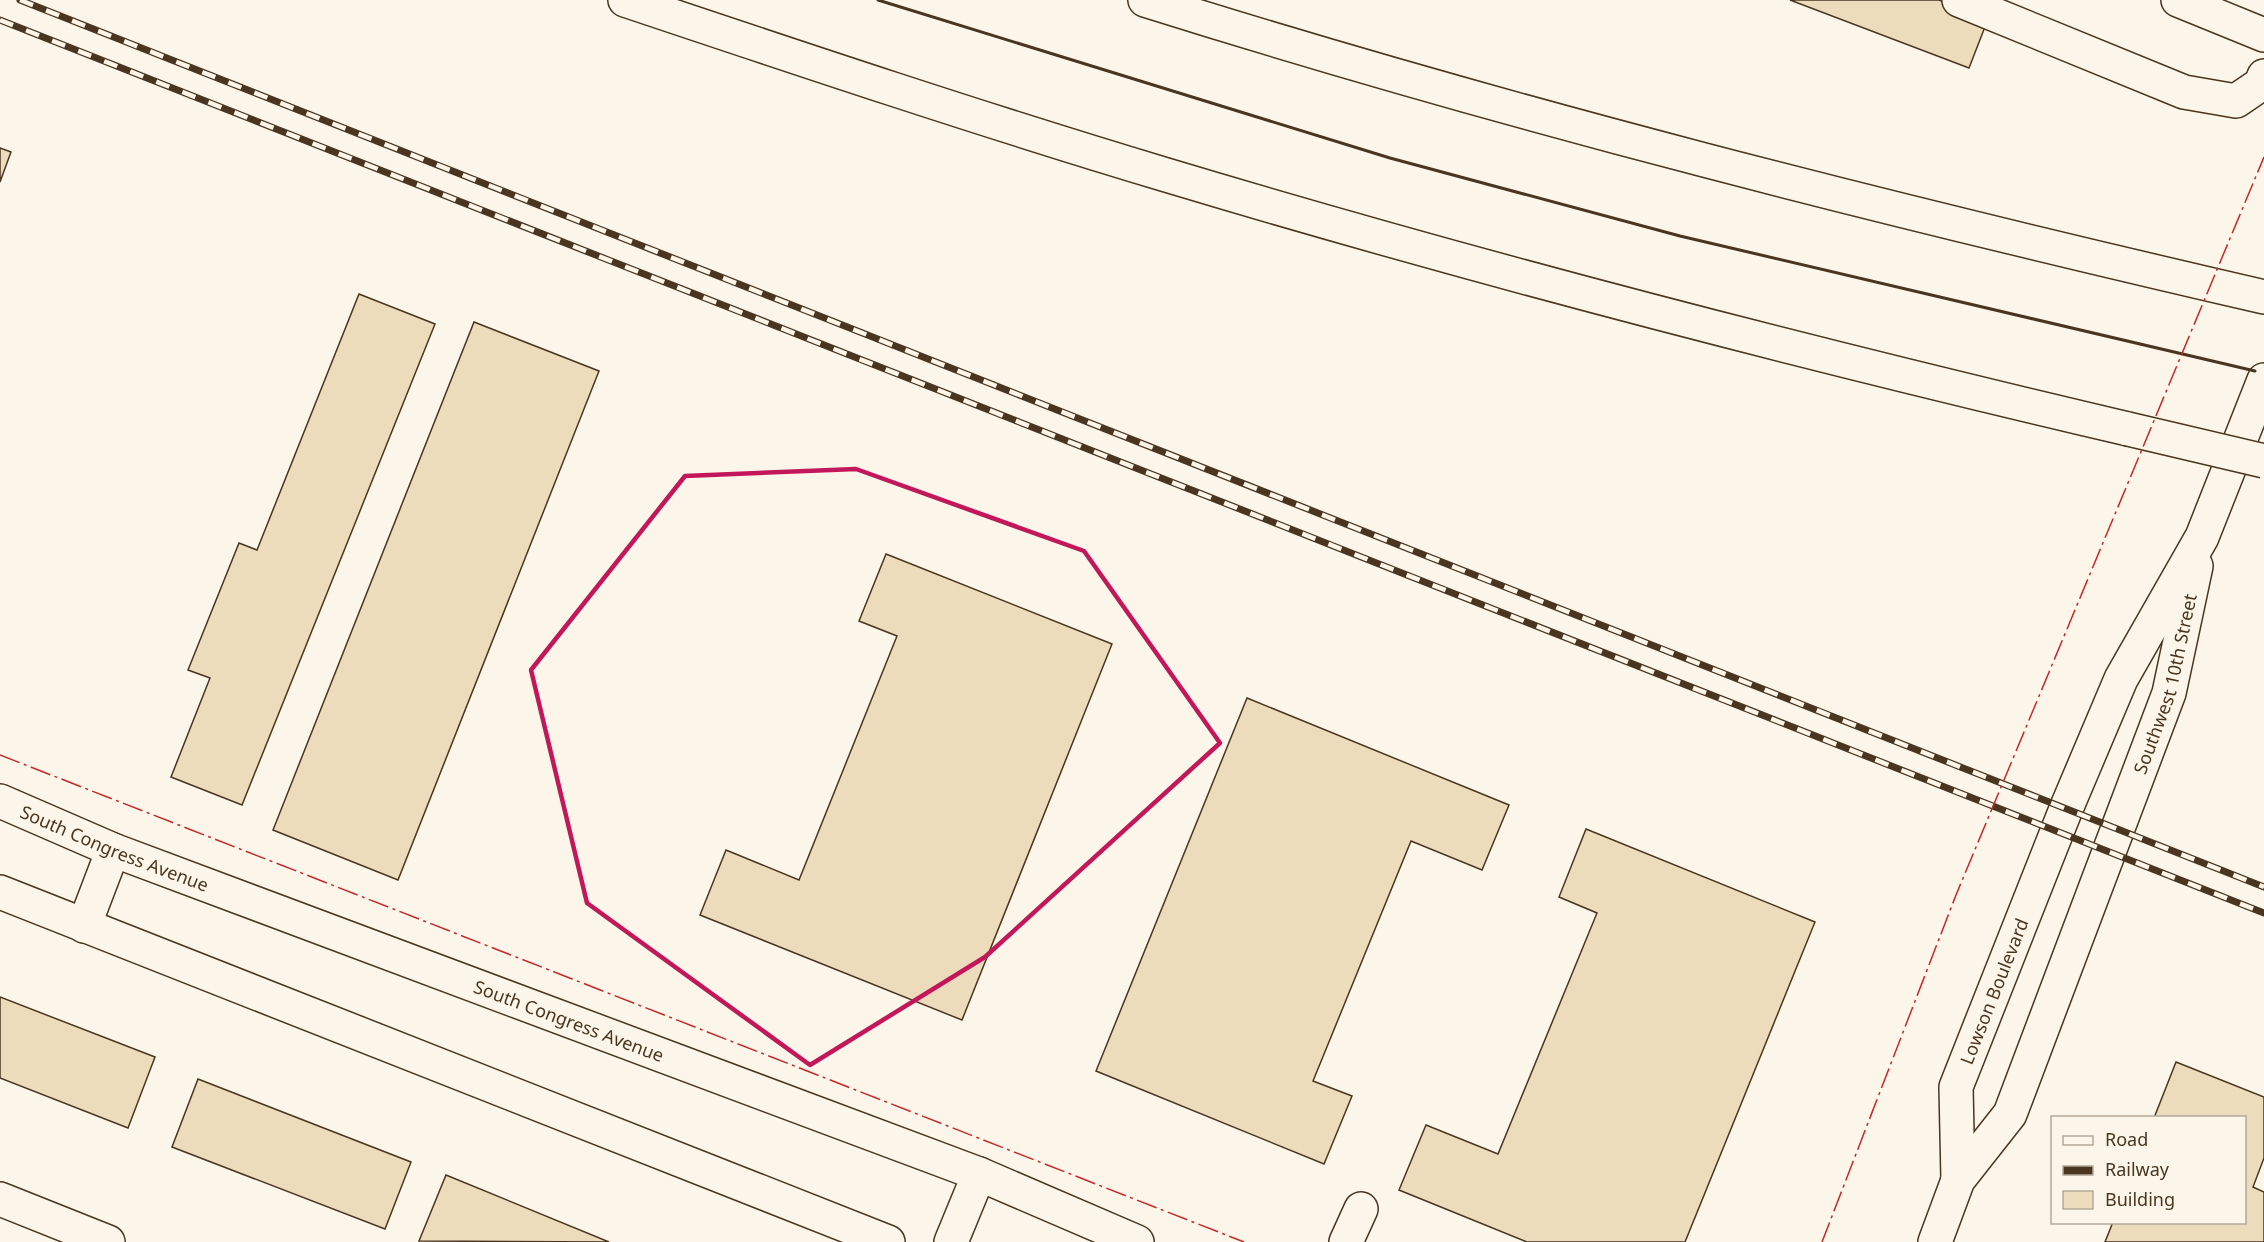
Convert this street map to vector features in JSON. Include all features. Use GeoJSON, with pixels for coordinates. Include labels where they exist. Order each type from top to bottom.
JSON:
{"type":"FeatureCollection","features":[{"type":"Feature","properties":{"kind":"main road"},"geometry":{"type":"LineString","coordinates":[[625,0],[1000,123],[1351,229],[1724,330],[1913,378],[2264,461]]}},
{"type":"Feature","properties":{"kind":"main road"},"geometry":{"type":"LineString","coordinates":[[1145,0],[1268,39],[1454,93],[1820,191],[2264,297]]}},
{"type":"Feature","properties":{"kind":"main road"},"geometry":{"type":"LineString","coordinates":[[1959,0],[2026,13],[2184,92],[2236,101],[2261,84],[2264,76]]}},
{"type":"Feature","properties":{"kind":"main road"},"geometry":{"type":"LineString","coordinates":[[2178,0],[2261,26]]}},
{"type":"Feature","properties":{"kind":"main road","name":"Southwest 10th Street"},"geometry":{"type":"LineString","coordinates":[[2066,809],[2121,680],[2202,537],[2264,380]]}},
{"type":"Feature","properties":{"kind":"main road","name":"Southwest 10th Street"},"geometry":{"type":"LineString","coordinates":[[2119,830],[2169,693],[2202,537]]}},
{"type":"Feature","properties":{"kind":"main road","name":"South Congress Avenue"},"geometry":{"type":"LineString","coordinates":[[0,801],[113,850],[979,1174],[1137,1242]]}},
{"type":"Feature","properties":{"kind":"main road","name":"Lowson Boulevard"},"geometry":{"type":"LineString","coordinates":[[1958,1180],[1956,1087],[2066,809]]}},
{"type":"Feature","properties":{"kind":"main road","name":"Lowson Boulevard"},"geometry":{"type":"LineString","coordinates":[[1935,1242],[1958,1180],[2010,1114],[2119,830]]}},
{"type":"Feature","properties":{"kind":"main road"},"geometry":{"type":"LineString","coordinates":[[84,926],[113,850]]}},
{"type":"Feature","properties":{"kind":"main road"},"geometry":{"type":"LineString","coordinates":[[0,892],[888,1242]]}},
{"type":"Feature","properties":{"kind":"main road"},"geometry":{"type":"LineString","coordinates":[[951,1242],[979,1174]]}},
{"type":"Feature","properties":{"kind":"main road"},"geometry":{"type":"LineString","coordinates":[[0,1199],[108,1242]]}},
{"type":"Feature","properties":{"kind":"main road"},"geometry":{"type":"LineString","coordinates":[[1346,1242],[1361,1209]]}},
{"type":"Feature","properties":{"kind":"highlighted area"},"geometry":{"type":"Polygon","coordinates":[[[856,469],[1084,551],[1220,743],[985,957],[810,1065],[587,903],[531,670],[685,476],[856,469]]]}},
{"type":"Feature","properties":{"kind":"building"},"geometry":{"type":"Polygon","coordinates":[[[1790,0],[1939,0],[1988,19],[1969,68],[1790,0]]]}},
{"type":"Feature","properties":{"kind":"building"},"geometry":{"type":"Polygon","coordinates":[[[0,148],[11,152],[0,182],[0,148]]]}},
{"type":"Feature","properties":{"kind":"building"},"geometry":{"type":"Polygon","coordinates":[[[359,294],[435,324],[242,805],[171,777],[210,678],[188,670],[239,543],[257,550],[359,294]]]}},
{"type":"Feature","properties":{"kind":"building"},"geometry":{"type":"Polygon","coordinates":[[[474,322],[599,371],[398,880],[273,830],[474,322]]]}},
{"type":"Feature","properties":{"kind":"building"},"geometry":{"type":"Polygon","coordinates":[[[886,554],[1112,644],[962,1020],[700,915],[726,850],[799,880],[897,636],[859,621],[886,554]]]}},
{"type":"Feature","properties":{"kind":"building"},"geometry":{"type":"Polygon","coordinates":[[[1247,698],[1509,805],[1482,870],[1411,841],[1313,1081],[1352,1096],[1324,1164],[1096,1071],[1247,698]]]}},
{"type":"Feature","properties":{"kind":"building"},"geometry":{"type":"Polygon","coordinates":[[[1586,829],[1815,922],[1685,1242],[1527,1242],[1399,1190],[1426,1125],[1498,1154],[1597,913],[1559,897],[1586,829]]]}},
{"type":"Feature","properties":{"kind":"building"},"geometry":{"type":"Polygon","coordinates":[[[0,997],[155,1057],[128,1128],[0,1078],[0,997]]]}},
{"type":"Feature","properties":{"kind":"building"},"geometry":{"type":"Polygon","coordinates":[[[2176,1062],[2264,1097],[2264,1158],[2253,1187],[2264,1192],[2264,1242],[2105,1242],[2112,1224],[2246,1224],[2246,1116],[2155,1116],[2176,1062]]]}},
{"type":"Feature","properties":{"kind":"building"},"geometry":{"type":"Polygon","coordinates":[[[198,1079],[411,1162],[385,1229],[172,1147],[198,1079]]]}},
{"type":"Feature","properties":{"kind":"building"},"geometry":{"type":"Polygon","coordinates":[[[446,1175],[609,1242],[419,1241],[446,1175]]]}},
{"type":"Feature","properties":{"kind":"railway"},"geometry":{"type":"LineString","coordinates":[[20,0],[2264,887]]}},
{"type":"Feature","properties":{"kind":"railway"},"geometry":{"type":"LineString","coordinates":[[0,20],[2264,913]]}},
{"type":"Feature","properties":{"kind":"wall"},"geometry":{"type":"LineString","coordinates":[[878,0],[1390,158],[1680,236],[2255,371]]}},
{"type":"Feature","properties":{"kind":"power"},"geometry":{"type":"LineString","coordinates":[[1822,1242],[1956,895],[2264,157]]}},
{"type":"Feature","properties":{"kind":"power"},"geometry":{"type":"LineString","coordinates":[[0,755],[1244,1242]]}}]}
